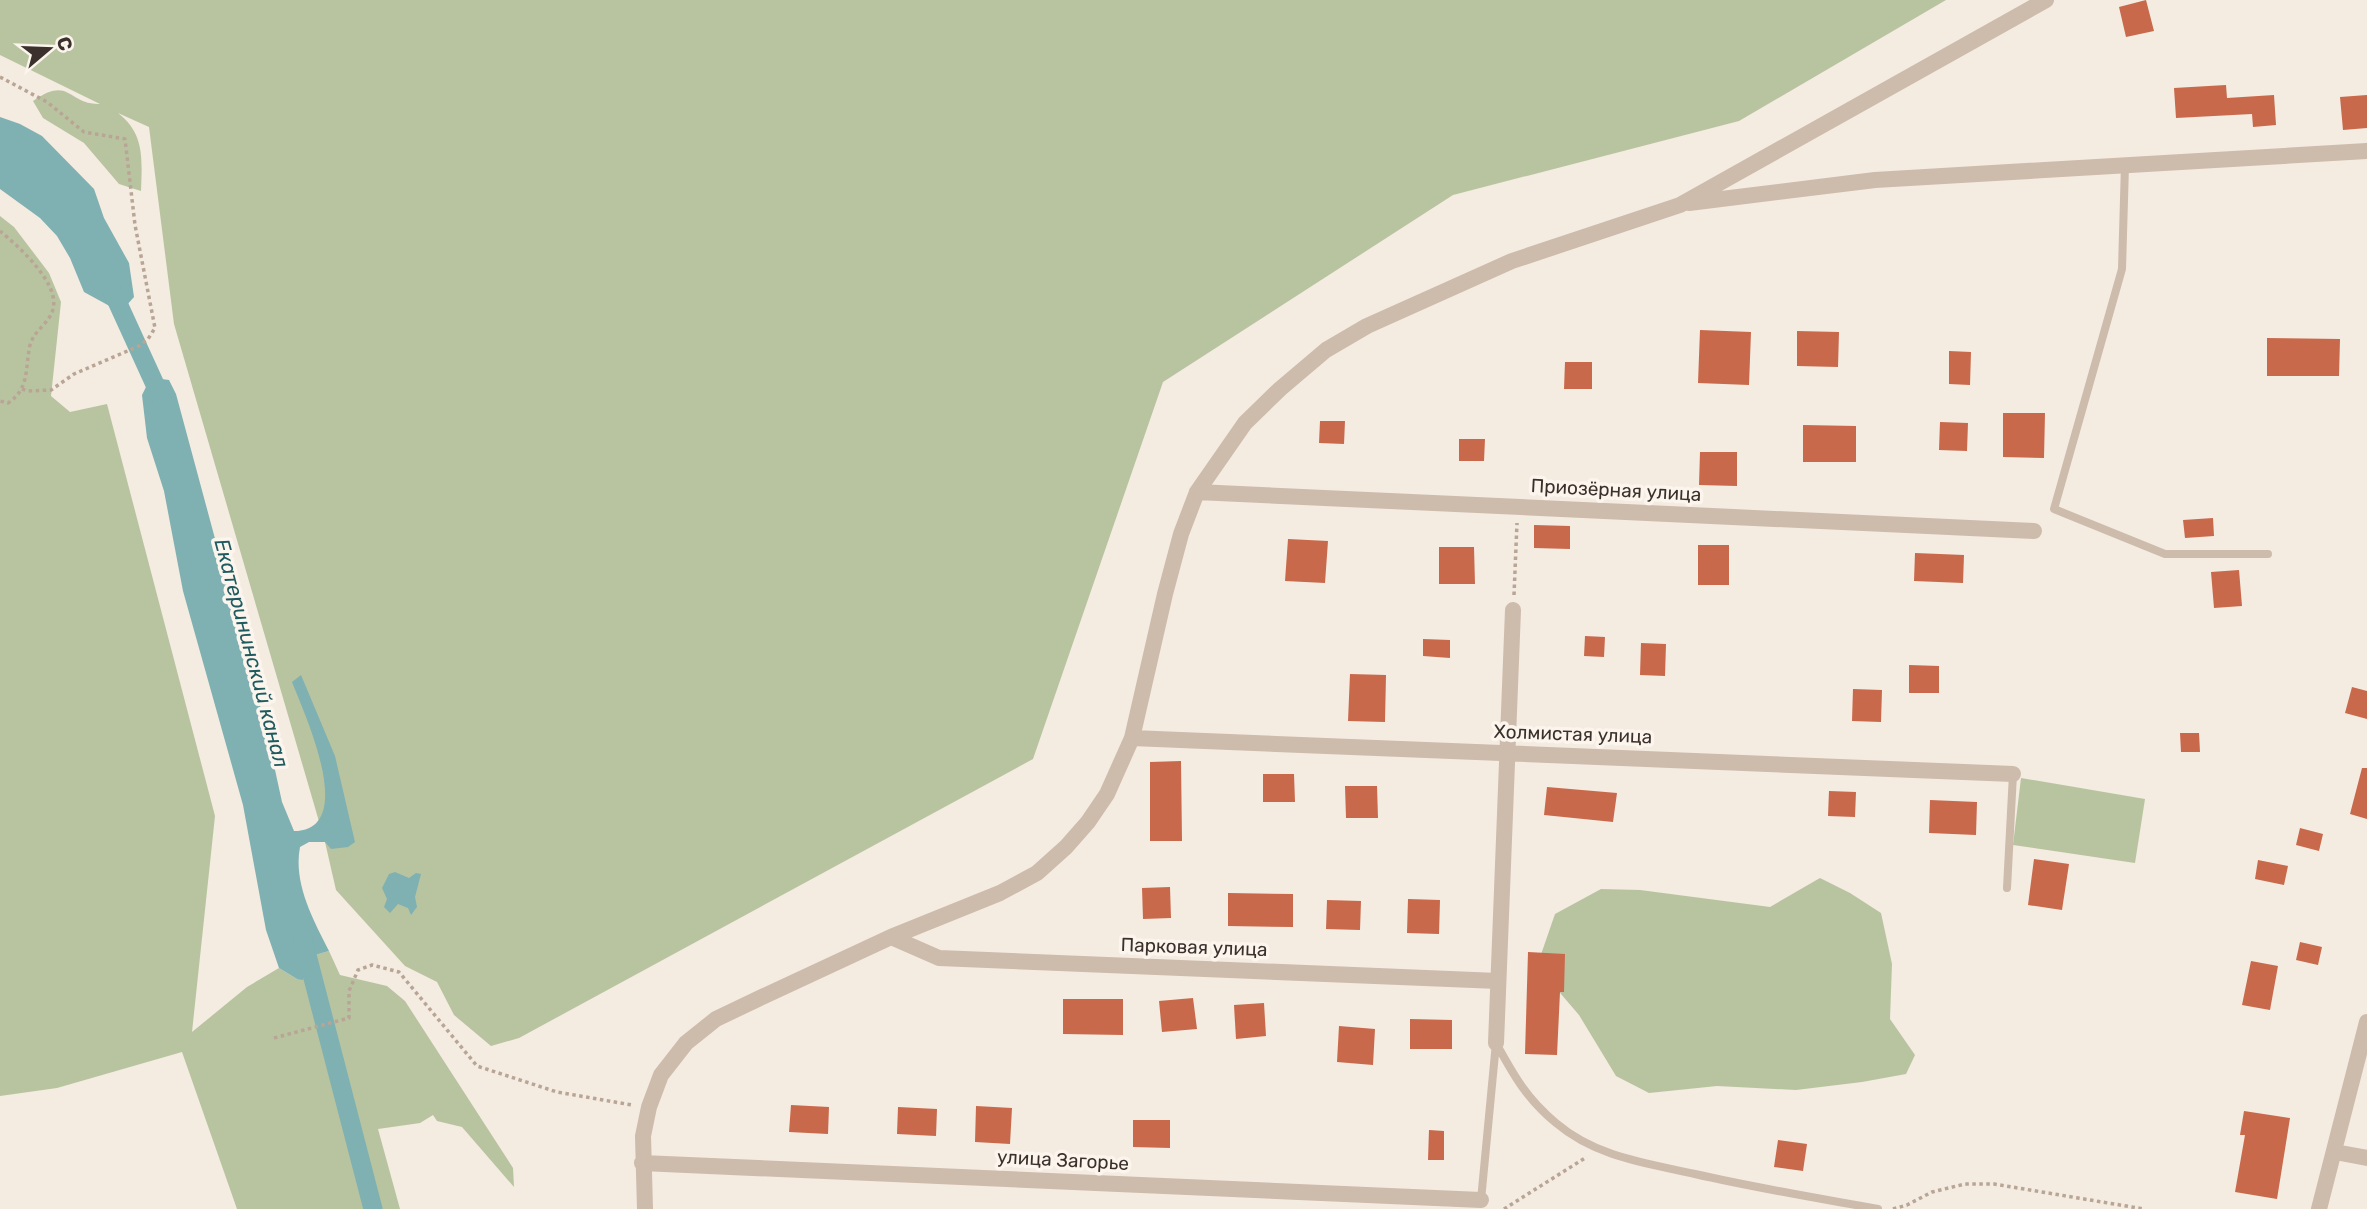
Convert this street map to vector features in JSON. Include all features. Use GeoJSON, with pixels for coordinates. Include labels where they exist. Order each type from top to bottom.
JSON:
{"type":"FeatureCollection","features":[{"type":"Feature","properties":{"kind":"street"},"geometry":{"type":"LineString","coordinates":[[645,1209],[643,1136],[649,1107],[661,1074],[685,1043],[716,1019],[891,937],[1000,893],[1037,873],[1066,847],[1088,822],[1107,794],[1132,738],[1165,594],[1181,534],[1197,492],[1245,423],[1280,389],[1326,350],[1367,326],[1512,261],[1679,205],[2046,0]]}},
{"type":"Feature","properties":{"kind":"street"},"geometry":{"type":"LineString","coordinates":[[1679,205],[1875,180],[2367,151]]}},
{"type":"Feature","properties":{"kind":"street","name":"Приозёрная улица"},"geometry":{"type":"LineString","coordinates":[[1197,492],[2034,531]]}},
{"type":"Feature","properties":{"kind":"street"},"geometry":{"type":"LineString","coordinates":[[1496,1043],[1513,610]]}},
{"type":"Feature","properties":{"kind":"street","name":"Холмистая улица"},"geometry":{"type":"LineString","coordinates":[[1132,738],[2013,774]]}},
{"type":"Feature","properties":{"kind":"street","name":"Парковая улица"},"geometry":{"type":"LineString","coordinates":[[891,937],[939,958],[1499,981]]}},
{"type":"Feature","properties":{"kind":"street"},"geometry":{"type":"LineString","coordinates":[[2319,1209],[2367,1022]]}},
{"type":"Feature","properties":{"kind":"street"},"geometry":{"type":"LineString","coordinates":[[2335,1152],[2367,1158]]}},
{"type":"Feature","properties":{"kind":"street","name":"улица Загорье"},"geometry":{"type":"LineString","coordinates":[[642,1163],[1481,1200]]}},
{"type":"Feature","properties":{"kind":"lane"},"geometry":{"type":"LineString","coordinates":[[2125,165],[2122,269],[2054,509],[2165,554],[2268,554]]}},
{"type":"Feature","properties":{"kind":"lane"},"geometry":{"type":"LineString","coordinates":[[2007,888],[2013,774]]}},
{"type":"Feature","properties":{"kind":"lane"},"geometry":{"type":"LineString","coordinates":[[1496,1043],[1522,1089],[1557,1125],[1598,1150],[1759,1188],[1878,1209]]}},
{"type":"Feature","properties":{"kind":"lane"},"geometry":{"type":"LineString","coordinates":[[1481,1200],[1496,1043]]}},
{"type":"Feature","properties":{"kind":"path"},"geometry":{"type":"LineString","coordinates":[[0,77],[47,102],[84,132],[125,139],[135,225],[155,328],[148,340],[139,346],[97,362],[51,390],[22,389]]}},
{"type":"Feature","properties":{"kind":"path"},"geometry":{"type":"LineString","coordinates":[[0,231],[20,248],[41,274],[54,298],[53,310],[30,342],[22,389],[18,396],[8,403],[0,401]]}},
{"type":"Feature","properties":{"kind":"path"},"geometry":{"type":"LineString","coordinates":[[1513,610],[1518,507]]}},
{"type":"Feature","properties":{"kind":"path"},"geometry":{"type":"LineString","coordinates":[[274,1038],[349,1018],[349,991],[358,970],[372,965],[399,972],[477,1066],[557,1092],[649,1107]]}},
{"type":"Feature","properties":{"kind":"path"},"geometry":{"type":"LineString","coordinates":[[1504,1209],[1598,1150]]}},
{"type":"Feature","properties":{"kind":"path"},"geometry":{"type":"LineString","coordinates":[[1893,1209],[1908,1205],[1932,1192],[1965,1184],[1994,1184],[2144,1209]]}},
{"type":"Feature","properties":{"kind":"green space"},"geometry":{"type":"Polygon","coordinates":[[[0,0],[1946,0],[1739,121],[1453,195],[1163,382],[1033,759],[519,1038],[491,1046],[454,1015],[437,982],[405,966],[336,890],[325,842],[174,324],[149,127],[118,113],[133,130],[140,148],[141,191],[119,184],[84,143],[43,118],[33,101],[55,91],[100,104],[0,55],[0,0]]]}},
{"type":"Feature","properties":{"kind":"green space"},"geometry":{"type":"Polygon","coordinates":[[[0,216],[14,227],[49,273],[61,302],[51,396],[70,412],[107,404],[215,816],[192,1032],[247,987],[279,968],[297,979],[308,957],[329,951],[340,975],[387,986],[405,1001],[513,1168],[514,1187],[462,1127],[437,1121],[433,1115],[420,1123],[378,1129],[400,1209],[237,1209],[182,1052],[57,1088],[0,1096],[0,216]]]}},
{"type":"Feature","properties":{"kind":"green space"},"geometry":{"type":"Polygon","coordinates":[[[2021,778],[2145,799],[2135,863],[2013,845],[2021,778]]]}},
{"type":"Feature","properties":{"kind":"green space"},"geometry":{"type":"Polygon","coordinates":[[[1820,878],[1881,913],[1892,964],[1890,1019],[1915,1055],[1906,1074],[1796,1090],[1717,1086],[1649,1093],[1616,1076],[1579,1015],[1537,966],[1555,914],[1601,889],[1640,890],[1770,907],[1820,878]]]}},
{"type":"Feature","properties":{"kind":"water"},"geometry":{"type":"Polygon","coordinates":[[[0,117],[42,136],[94,189],[104,218],[129,263],[134,297],[126,306],[115,309],[84,292],[70,258],[57,236],[40,218],[0,189],[0,117]]]}},
{"type":"Feature","properties":{"kind":"water"},"geometry":{"type":"Polygon","coordinates":[[[154,378],[169,380],[176,394],[265,724],[282,802],[294,831],[313,826],[323,812],[325,792],[315,743],[292,682],[301,675],[335,756],[355,842],[348,847],[331,849],[325,842],[309,842],[300,847],[299,874],[302,887],[311,914],[329,951],[308,957],[303,980],[279,968],[266,930],[243,805],[183,591],[164,491],[147,438],[142,395],[154,378]]]}},
{"type":"Feature","properties":{"kind":"water"},"geometry":{"type":"Polygon","coordinates":[[[395,872],[409,878],[416,873],[421,874],[415,897],[417,907],[411,915],[408,908],[398,904],[390,913],[384,907],[387,899],[382,888],[389,874],[395,872]]]}},
{"type":"Feature","properties":{"kind":"building"},"geometry":{"type":"Polygon","coordinates":[[[2146,0],[2154,31],[2126,37],[2119,7],[2146,0]]]}},
{"type":"Feature","properties":{"kind":"building"},"geometry":{"type":"Polygon","coordinates":[[[2226,85],[2227,98],[2274,95],[2276,125],[2253,127],[2252,114],[2176,118],[2174,88],[2226,85]]]}},
{"type":"Feature","properties":{"kind":"building"},"geometry":{"type":"Polygon","coordinates":[[[2367,95],[2367,128],[2343,130],[2340,97],[2367,95]]]}},
{"type":"Feature","properties":{"kind":"building"},"geometry":{"type":"Polygon","coordinates":[[[1700,330],[1751,332],[1749,385],[1698,383],[1700,330]]]}},
{"type":"Feature","properties":{"kind":"building"},"geometry":{"type":"Polygon","coordinates":[[[1797,331],[1839,332],[1838,367],[1797,366],[1797,331]]]}},
{"type":"Feature","properties":{"kind":"building"},"geometry":{"type":"Polygon","coordinates":[[[2267,338],[2340,339],[2339,376],[2267,376],[2267,338]]]}},
{"type":"Feature","properties":{"kind":"building"},"geometry":{"type":"Polygon","coordinates":[[[1949,351],[1971,352],[1970,385],[1949,384],[1949,351]]]}},
{"type":"Feature","properties":{"kind":"building"},"geometry":{"type":"Polygon","coordinates":[[[1565,362],[1592,362],[1592,389],[1564,389],[1565,362]]]}},
{"type":"Feature","properties":{"kind":"building"},"geometry":{"type":"Polygon","coordinates":[[[2003,413],[2045,413],[2044,458],[2003,457],[2003,413]]]}},
{"type":"Feature","properties":{"kind":"building"},"geometry":{"type":"Polygon","coordinates":[[[1320,421],[1345,421],[1344,444],[1319,443],[1320,421]]]}},
{"type":"Feature","properties":{"kind":"building"},"geometry":{"type":"Polygon","coordinates":[[[1940,422],[1968,423],[1967,451],[1939,450],[1940,422]]]}},
{"type":"Feature","properties":{"kind":"building"},"geometry":{"type":"Polygon","coordinates":[[[1803,425],[1856,426],[1856,462],[1803,462],[1803,425]]]}},
{"type":"Feature","properties":{"kind":"building"},"geometry":{"type":"Polygon","coordinates":[[[1459,439],[1485,439],[1484,461],[1459,461],[1459,439]]]}},
{"type":"Feature","properties":{"kind":"building"},"geometry":{"type":"Polygon","coordinates":[[[1700,452],[1737,452],[1737,486],[1699,485],[1700,452]]]}},
{"type":"Feature","properties":{"kind":"building"},"geometry":{"type":"Polygon","coordinates":[[[2213,518],[2214,536],[2185,538],[2183,520],[2213,518]]]}},
{"type":"Feature","properties":{"kind":"building"},"geometry":{"type":"Polygon","coordinates":[[[1534,525],[1570,526],[1570,549],[1534,548],[1534,525]]]}},
{"type":"Feature","properties":{"kind":"building"},"geometry":{"type":"Polygon","coordinates":[[[1288,539],[1328,541],[1325,583],[1285,581],[1288,539]]]}},
{"type":"Feature","properties":{"kind":"building"},"geometry":{"type":"Polygon","coordinates":[[[1698,545],[1729,545],[1729,585],[1698,585],[1698,545]]]}},
{"type":"Feature","properties":{"kind":"building"},"geometry":{"type":"Polygon","coordinates":[[[1439,547],[1474,547],[1475,584],[1439,584],[1439,547]]]}},
{"type":"Feature","properties":{"kind":"building"},"geometry":{"type":"Polygon","coordinates":[[[1915,553],[1964,555],[1963,583],[1914,581],[1915,553]]]}},
{"type":"Feature","properties":{"kind":"building"},"geometry":{"type":"Polygon","coordinates":[[[2239,570],[2242,606],[2214,608],[2211,572],[2239,570]]]}},
{"type":"Feature","properties":{"kind":"building"},"geometry":{"type":"Polygon","coordinates":[[[1585,636],[1605,637],[1604,657],[1584,656],[1585,636]]]}},
{"type":"Feature","properties":{"kind":"building"},"geometry":{"type":"Polygon","coordinates":[[[1423,639],[1450,640],[1450,658],[1423,656],[1423,639]]]}},
{"type":"Feature","properties":{"kind":"building"},"geometry":{"type":"Polygon","coordinates":[[[1641,643],[1666,644],[1665,676],[1640,675],[1641,643]]]}},
{"type":"Feature","properties":{"kind":"building"},"geometry":{"type":"Polygon","coordinates":[[[1909,665],[1939,666],[1939,693],[1909,693],[1909,665]]]}},
{"type":"Feature","properties":{"kind":"building"},"geometry":{"type":"Polygon","coordinates":[[[1350,674],[1386,675],[1385,722],[1348,721],[1350,674]]]}},
{"type":"Feature","properties":{"kind":"building"},"geometry":{"type":"Polygon","coordinates":[[[2352,687],[2367,691],[2367,719],[2345,713],[2352,687]]]}},
{"type":"Feature","properties":{"kind":"building"},"geometry":{"type":"Polygon","coordinates":[[[1853,689],[1882,690],[1881,722],[1852,721],[1853,689]]]}},
{"type":"Feature","properties":{"kind":"building"},"geometry":{"type":"Polygon","coordinates":[[[2180,733],[2199,733],[2200,752],[2181,752],[2180,733]]]}},
{"type":"Feature","properties":{"kind":"building"},"geometry":{"type":"Polygon","coordinates":[[[1181,761],[1182,841],[1150,841],[1150,762],[1181,761]]]}},
{"type":"Feature","properties":{"kind":"building"},"geometry":{"type":"Polygon","coordinates":[[[2362,768],[2367,768],[2367,819],[2350,814],[2362,768]]]}},
{"type":"Feature","properties":{"kind":"building"},"geometry":{"type":"Polygon","coordinates":[[[1263,774],[1294,774],[1295,802],[1263,802],[1263,774]]]}},
{"type":"Feature","properties":{"kind":"building"},"geometry":{"type":"Polygon","coordinates":[[[1345,786],[1377,786],[1378,818],[1346,818],[1345,786]]]}},
{"type":"Feature","properties":{"kind":"building"},"geometry":{"type":"Polygon","coordinates":[[[1547,787],[1617,793],[1613,822],[1544,815],[1547,787]]]}},
{"type":"Feature","properties":{"kind":"building"},"geometry":{"type":"Polygon","coordinates":[[[1829,791],[1856,792],[1855,817],[1828,816],[1829,791]]]}},
{"type":"Feature","properties":{"kind":"building"},"geometry":{"type":"Polygon","coordinates":[[[1930,800],[1977,802],[1976,835],[1929,833],[1930,800]]]}},
{"type":"Feature","properties":{"kind":"building"},"geometry":{"type":"Polygon","coordinates":[[[2300,828],[2323,834],[2319,851],[2296,845],[2300,828]]]}},
{"type":"Feature","properties":{"kind":"building"},"geometry":{"type":"Polygon","coordinates":[[[2034,859],[2069,864],[2062,910],[2028,905],[2034,859]]]}},
{"type":"Feature","properties":{"kind":"building"},"geometry":{"type":"Polygon","coordinates":[[[2258,860],[2288,866],[2284,885],[2255,879],[2258,860]]]}},
{"type":"Feature","properties":{"kind":"building"},"geometry":{"type":"Polygon","coordinates":[[[1170,887],[1171,918],[1143,919],[1142,888],[1170,887]]]}},
{"type":"Feature","properties":{"kind":"building"},"geometry":{"type":"Polygon","coordinates":[[[1228,893],[1293,894],[1293,927],[1228,926],[1228,893]]]}},
{"type":"Feature","properties":{"kind":"building"},"geometry":{"type":"Polygon","coordinates":[[[1408,899],[1440,900],[1439,934],[1407,933],[1408,899]]]}},
{"type":"Feature","properties":{"kind":"building"},"geometry":{"type":"Polygon","coordinates":[[[1327,900],[1361,901],[1360,930],[1326,929],[1327,900]]]}},
{"type":"Feature","properties":{"kind":"building"},"geometry":{"type":"Polygon","coordinates":[[[2300,942],[2322,947],[2318,965],[2296,960],[2300,942]]]}},
{"type":"Feature","properties":{"kind":"building"},"geometry":{"type":"Polygon","coordinates":[[[1528,952],[1565,954],[1557,1055],[1525,1054],[1528,952]]]}},
{"type":"Feature","properties":{"kind":"building"},"geometry":{"type":"Polygon","coordinates":[[[2251,961],[2278,966],[2270,1010],[2242,1005],[2251,961]]]}},
{"type":"Feature","properties":{"kind":"building"},"geometry":{"type":"Polygon","coordinates":[[[1193,998],[1197,1029],[1162,1032],[1159,1001],[1193,998]]]}},
{"type":"Feature","properties":{"kind":"building"},"geometry":{"type":"Polygon","coordinates":[[[1063,999],[1123,999],[1123,1035],[1063,1034],[1063,999]]]}},
{"type":"Feature","properties":{"kind":"building"},"geometry":{"type":"Polygon","coordinates":[[[1264,1003],[1266,1036],[1236,1039],[1234,1005],[1264,1003]]]}},
{"type":"Feature","properties":{"kind":"building"},"geometry":{"type":"Polygon","coordinates":[[[1410,1019],[1452,1020],[1452,1049],[1410,1049],[1410,1019]]]}},
{"type":"Feature","properties":{"kind":"building"},"geometry":{"type":"Polygon","coordinates":[[[1339,1026],[1375,1029],[1373,1065],[1337,1062],[1339,1026]]]}},
{"type":"Feature","properties":{"kind":"building"},"geometry":{"type":"Polygon","coordinates":[[[791,1105],[829,1107],[828,1134],[789,1132],[791,1105]]]}},
{"type":"Feature","properties":{"kind":"building"},"geometry":{"type":"Polygon","coordinates":[[[976,1106],[1012,1108],[1010,1144],[975,1142],[976,1106]]]}},
{"type":"Feature","properties":{"kind":"building"},"geometry":{"type":"Polygon","coordinates":[[[898,1107],[937,1109],[936,1136],[897,1134],[898,1107]]]}},
{"type":"Feature","properties":{"kind":"building"},"geometry":{"type":"Polygon","coordinates":[[[2244,1111],[2290,1118],[2277,1199],[2235,1192],[2245,1135],[2240,1135],[2244,1111]]]}},
{"type":"Feature","properties":{"kind":"building"},"geometry":{"type":"Polygon","coordinates":[[[1133,1120],[1170,1120],[1170,1148],[1133,1147],[1133,1120]]]}},
{"type":"Feature","properties":{"kind":"building"},"geometry":{"type":"Polygon","coordinates":[[[1429,1130],[1444,1131],[1444,1160],[1428,1160],[1429,1130]]]}},
{"type":"Feature","properties":{"kind":"building"},"geometry":{"type":"Polygon","coordinates":[[[1778,1140],[1807,1144],[1803,1171],[1774,1167],[1778,1140]]]}},
{"type":"Feature","properties":{"kind":"waterway","name":"Екатерининский канал"},"geometry":{"type":"LineString","coordinates":[[110,286],[163,402]]}},
{"type":"Feature","properties":{"kind":"waterway","name":"Екатерининский канал"},"geometry":{"type":"LineString","coordinates":[[301,932],[373,1209]]}}]}
